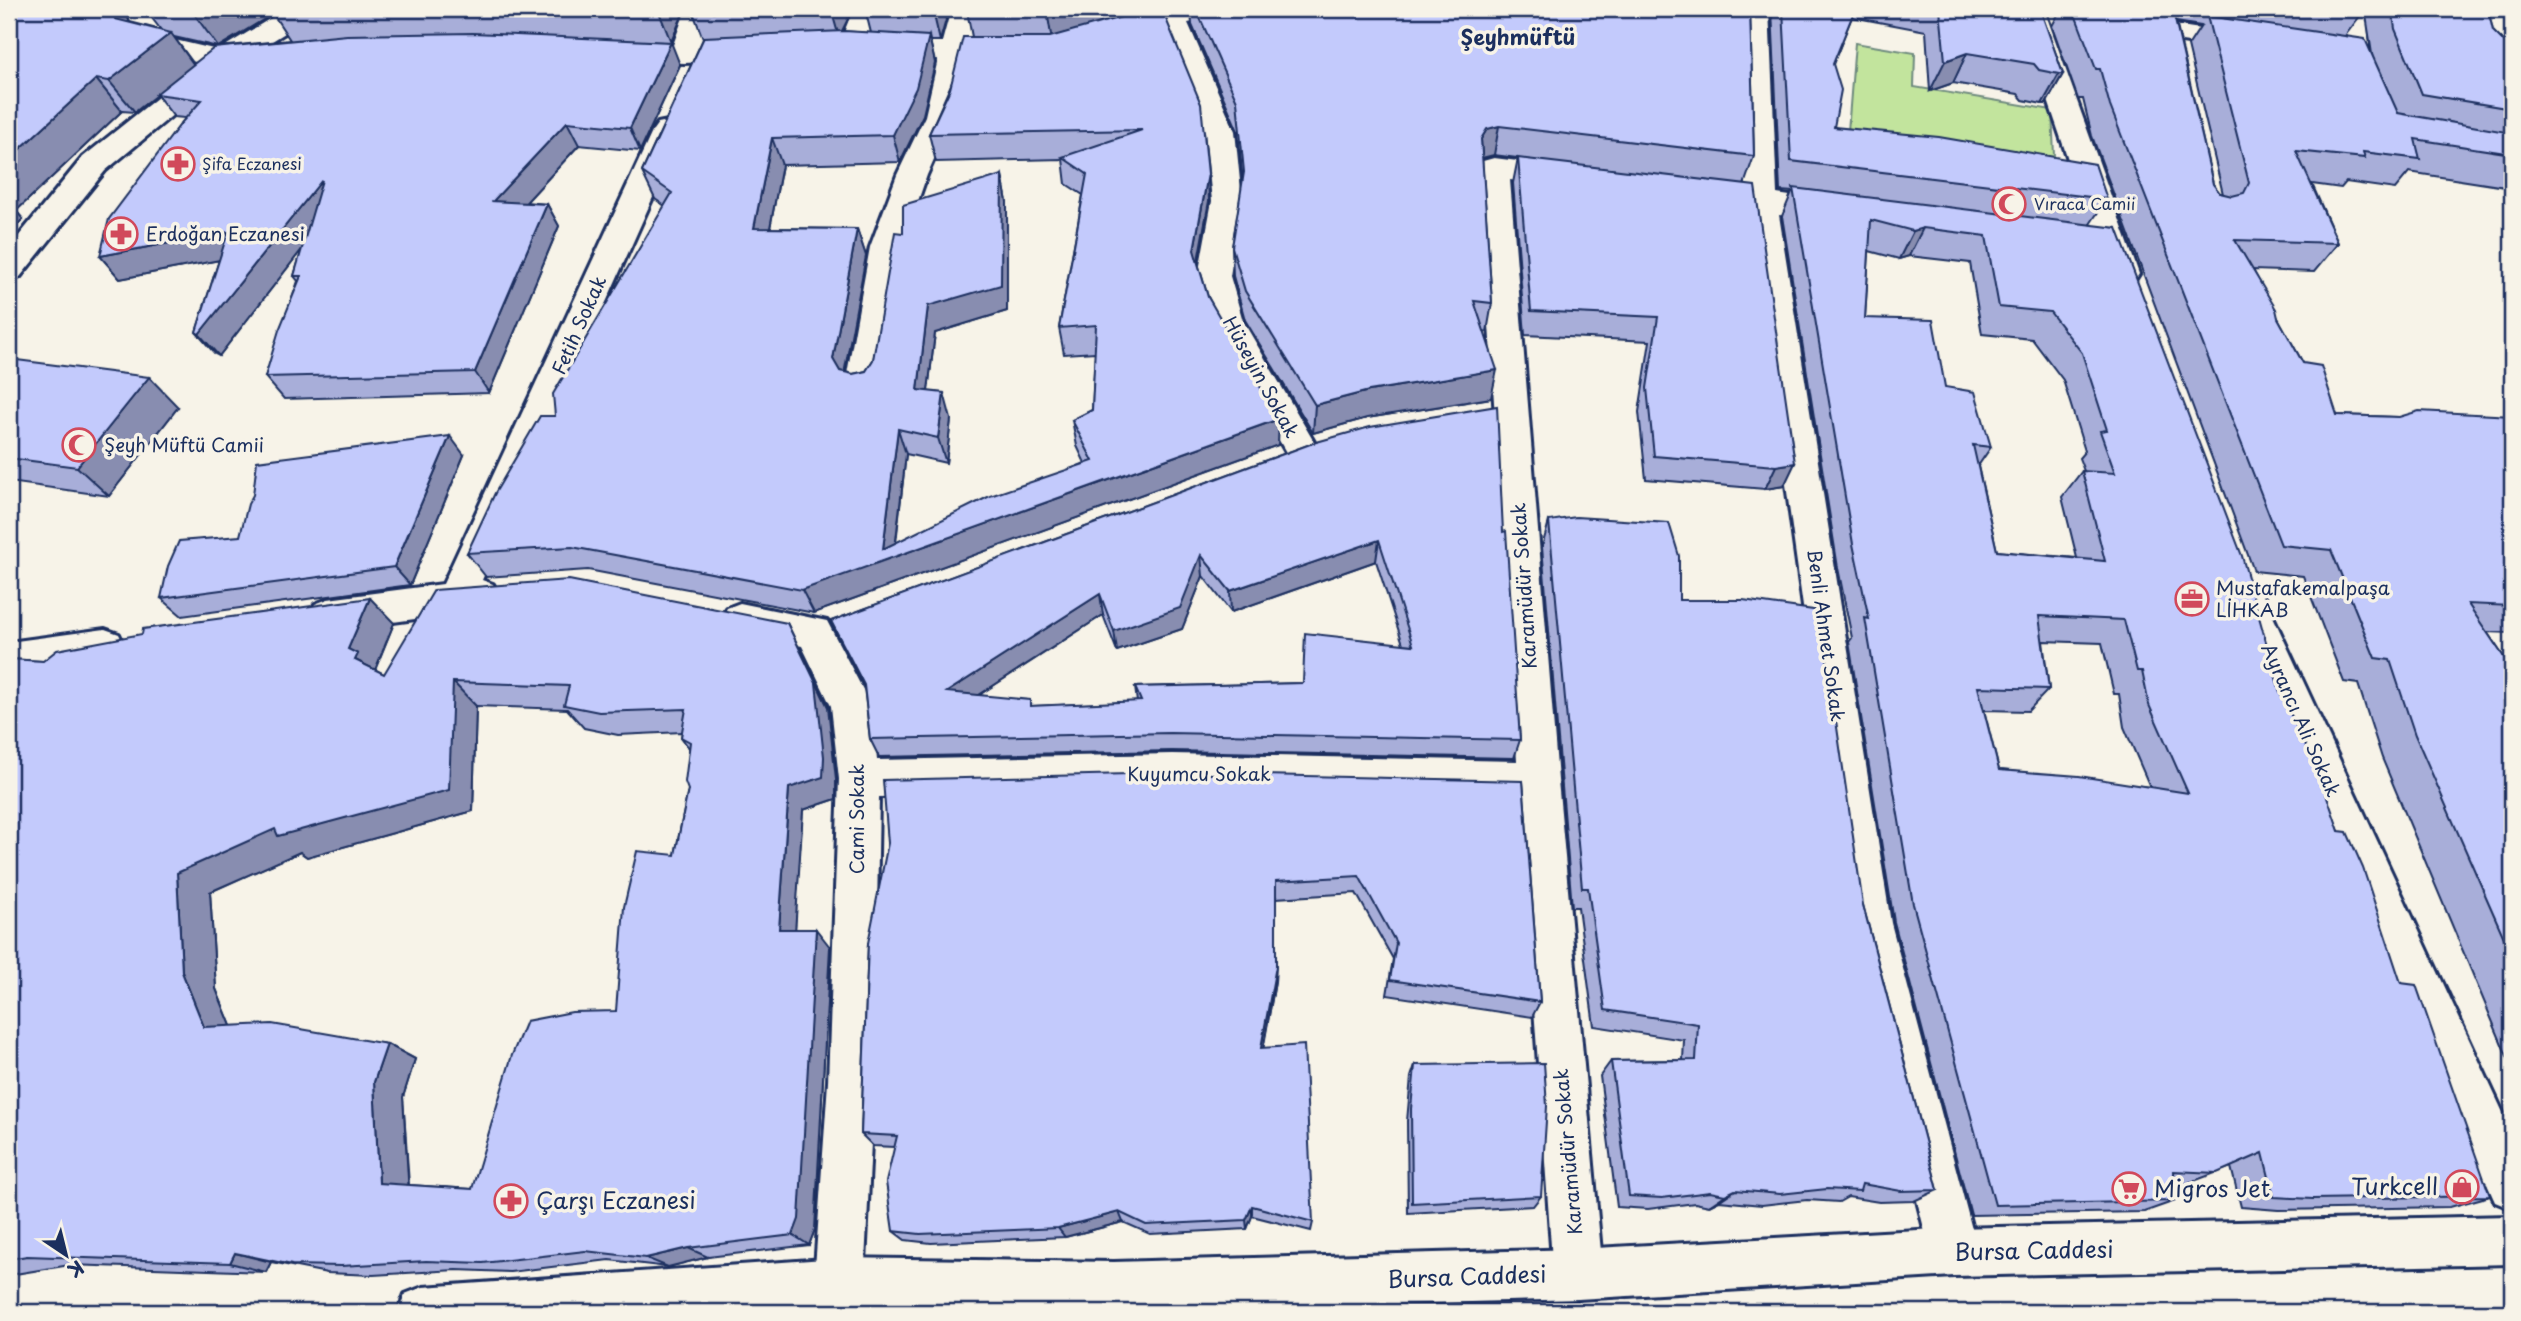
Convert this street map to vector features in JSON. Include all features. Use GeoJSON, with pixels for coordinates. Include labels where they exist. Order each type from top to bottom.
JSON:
{"type":"FeatureCollection","features":[{"type":"Feature","properties":{"kind":"street"},"geometry":{"type":"LineString","coordinates":[[140,9],[150,42],[222,60],[278,55]]}},
{"type":"Feature","properties":{"kind":"street"},"geometry":{"type":"LineString","coordinates":[[9,269],[94,164],[222,60],[304,9]]}},
{"type":"Feature","properties":{"kind":"street","name":"Fetih Sokak"},"geometry":{"type":"LineString","coordinates":[[456,597],[683,96],[694,53],[699,9]]}},
{"type":"Feature","properties":{"kind":"street"},"geometry":{"type":"LineString","coordinates":[[867,9],[839,48],[953,54],[1040,54]]}},
{"type":"Feature","properties":{"kind":"street"},"geometry":{"type":"LineString","coordinates":[[862,384],[886,247],[912,175],[939,117],[964,9]]}},
{"type":"Feature","properties":{"kind":"street"},"geometry":{"type":"LineString","coordinates":[[1093,42],[1219,9]]}},
{"type":"Feature","properties":{"kind":"street","name":"Benli Ahmet Sokak"},"geometry":{"type":"LineString","coordinates":[[1755,9],[1762,203],[1869,923],[1954,1252]]}},
{"type":"Feature","properties":{"kind":"street"},"geometry":{"type":"LineString","coordinates":[[2352,9],[2343,58],[2375,108]]}},
{"type":"Feature","properties":{"kind":"street"},"geometry":{"type":"LineString","coordinates":[[2039,12],[2098,242],[2135,307]]}},
{"type":"Feature","properties":{"kind":"street","name":"Hüseyin Sokak"},"geometry":{"type":"LineString","coordinates":[[1173,19],[1220,131],[1227,201],[1214,276],[1227,322],[1303,453]]}},
{"type":"Feature","properties":{"kind":"street"},"geometry":{"type":"LineString","coordinates":[[2106,23],[2172,45],[2276,48]]}},
{"type":"Feature","properties":{"kind":"street"},"geometry":{"type":"LineString","coordinates":[[591,50],[694,53],[771,50]]}},
{"type":"Feature","properties":{"kind":"street","name":"Karamüdür Sokak"},"geometry":{"type":"LineString","coordinates":[[1578,1274],[1538,780],[1498,412],[1494,168],[1602,182]]}},
{"type":"Feature","properties":{"kind":"street"},"geometry":{"type":"LineString","coordinates":[[1669,191],[1870,216]]}},
{"type":"Feature","properties":{"kind":"street","name":"Ayrancı Ali Sokak"},"geometry":{"type":"LineString","coordinates":[[2234,573],[2512,1185]]}},
{"type":"Feature","properties":{"kind":"street"},"geometry":{"type":"LineString","coordinates":[[293,619],[456,597],[522,593]]}},
{"type":"Feature","properties":{"kind":"street","name":"Cami Sokak"},"geometry":{"type":"LineString","coordinates":[[700,611],[827,627],[851,705],[859,779],[851,1082],[839,1283]]}},
{"type":"Feature","properties":{"kind":"street"},"geometry":{"type":"LineString","coordinates":[[9,658],[144,639]]}},
{"type":"Feature","properties":{"kind":"street","name":"Kuyumcu Sokak"},"geometry":{"type":"LineString","coordinates":[[859,779],[1172,772],[1538,780]]}},
{"type":"Feature","properties":{"kind":"street","name":"Bursa Caddesi"},"geometry":{"type":"LineString","coordinates":[[423,1312],[618,1306],[839,1283],[1118,1300],[1954,1252],[2512,1240]]}},
{"type":"Feature","properties":{"kind":"green space"},"geometry":{"type":"Polygon","coordinates":[[[1855,43],[1915,53],[1914,87],[2052,110],[2055,179],[1847,144],[1855,43]]]}},
{"type":"Feature","properties":{"kind":"building"},"geometry":{"type":"Polygon","coordinates":[[[9,9],[112,9],[115,19],[171,33],[109,81],[96,79],[9,159],[9,9]]]}},
{"type":"Feature","properties":{"kind":"building"},"geometry":{"type":"Polygon","coordinates":[[[166,9],[206,9],[195,15],[166,9]]]}},
{"type":"Feature","properties":{"kind":"building"},"geometry":{"type":"Polygon","coordinates":[[[279,9],[315,9],[272,12],[279,9]]]}},
{"type":"Feature","properties":{"kind":"building"},"geometry":{"type":"Polygon","coordinates":[[[573,9],[661,9],[659,12],[573,9]]]}},
{"type":"Feature","properties":{"kind":"building"},"geometry":{"type":"Polygon","coordinates":[[[694,9],[797,9],[693,12],[694,9]]]}},
{"type":"Feature","properties":{"kind":"building"},"geometry":{"type":"Polygon","coordinates":[[[886,9],[934,9],[933,11],[886,9]]]}},
{"type":"Feature","properties":{"kind":"building"},"geometry":{"type":"Polygon","coordinates":[[[968,9],[1057,9],[967,11],[968,9]]]}},
{"type":"Feature","properties":{"kind":"building"},"geometry":{"type":"Polygon","coordinates":[[[1150,9],[1162,9],[1201,104],[1208,174],[1194,250],[1208,297],[1279,419],[802,590],[572,547],[467,553],[495,493],[540,416],[555,416],[553,394],[672,193],[642,172],[704,37],[844,31],[929,36],[916,88],[893,135],[772,138],[754,228],[857,229],[833,359],[840,371],[853,374],[866,371],[873,360],[895,232],[903,233],[903,205],[1002,175],[1001,285],[928,306],[918,390],[944,393],[938,438],[898,429],[883,549],[990,496],[1093,461],[1072,420],[1092,410],[1096,325],[1059,328],[1087,174],[1062,157],[1142,130],[929,134],[950,89],[963,37],[1050,37],[1150,9]]]}},
{"type":"Feature","properties":{"kind":"building"},"geometry":{"type":"Polygon","coordinates":[[[1196,9],[1750,9],[1754,156],[1499,126],[1487,129],[1481,139],[1492,303],[1474,301],[1497,370],[1369,391],[1315,405],[1245,291],[1232,247],[1244,172],[1237,101],[1196,9]]]}},
{"type":"Feature","properties":{"kind":"building"},"geometry":{"type":"Polygon","coordinates":[[[1783,9],[1855,9],[1833,64],[1841,90],[1834,127],[1939,137],[2095,164],[2107,199],[1791,161],[1783,9]]]}},
{"type":"Feature","properties":{"kind":"building"},"geometry":{"type":"Polygon","coordinates":[[[1940,9],[2040,9],[2063,74],[2039,70],[2034,64],[1967,53],[1945,61],[1940,9]]]}},
{"type":"Feature","properties":{"kind":"building"},"geometry":{"type":"Polygon","coordinates":[[[2073,9],[2173,11],[2213,184],[2220,193],[2232,196],[2244,193],[2249,183],[2207,16],[2365,39],[2398,113],[2512,133],[2512,154],[2415,139],[2420,159],[2363,152],[2365,158],[2296,151],[2338,243],[2235,240],[2276,309],[2278,318],[2303,363],[2321,366],[2337,415],[2399,417],[2419,411],[2512,416],[2512,606],[2468,604],[2512,669],[2512,956],[2415,735],[2390,660],[2375,658],[2331,550],[2281,545],[2110,106],[2100,69],[2096,69],[2073,9]]]}},
{"type":"Feature","properties":{"kind":"building"},"geometry":{"type":"Polygon","coordinates":[[[2309,9],[2360,9],[2360,16],[2309,9]]]}},
{"type":"Feature","properties":{"kind":"building"},"geometry":{"type":"Polygon","coordinates":[[[2392,9],[2488,9],[2493,31],[2512,50],[2512,109],[2422,94],[2395,29],[2392,9]]]}},
{"type":"Feature","properties":{"kind":"building"},"geometry":{"type":"Polygon","coordinates":[[[473,33],[671,42],[630,128],[567,122],[493,201],[547,204],[475,372],[265,377],[279,330],[301,276],[294,276],[322,180],[199,334],[196,332],[228,232],[100,256],[109,219],[182,122],[202,100],[156,94],[214,48],[347,35],[473,33]]]}},
{"type":"Feature","properties":{"kind":"building"},"geometry":{"type":"Polygon","coordinates":[[[1518,158],[1755,186],[1795,463],[1776,466],[1654,456],[1647,388],[1658,317],[1531,311],[1518,158]]]}},
{"type":"Feature","properties":{"kind":"building"},"geometry":{"type":"Polygon","coordinates":[[[1793,188],[2117,228],[2242,556],[2280,692],[2309,753],[2312,753],[2339,831],[2347,832],[2363,868],[2401,983],[2416,985],[2490,1196],[2313,1199],[2274,1197],[2263,1153],[2217,1173],[2174,1171],[2175,1201],[1995,1205],[1913,904],[1865,618],[1869,619],[1853,544],[1793,188]],[[1871,220],[1865,318],[1933,320],[1945,387],[1975,392],[1991,447],[1973,445],[1997,551],[2105,561],[2082,471],[2115,473],[2100,431],[2107,430],[2082,353],[2050,312],[1999,307],[1986,236],[1923,228],[1913,231],[1871,220]],[[2039,616],[2049,689],[1978,687],[1999,770],[2079,776],[2188,793],[2149,705],[2142,671],[2137,671],[2124,620],[2039,616]]]}},
{"type":"Feature","properties":{"kind":"building"},"geometry":{"type":"Polygon","coordinates":[[[9,359],[149,377],[77,467],[9,458],[9,359]]]}},
{"type":"Feature","properties":{"kind":"building"},"geometry":{"type":"Polygon","coordinates":[[[1497,406],[1503,532],[1506,531],[1520,740],[1170,733],[870,739],[864,685],[831,621],[1313,443],[1370,427],[1497,406]],[[1379,540],[1230,591],[1201,555],[1180,608],[1114,631],[1100,594],[947,692],[1030,700],[1030,706],[1141,701],[1135,687],[1303,683],[1305,633],[1413,645],[1379,540]]]}},
{"type":"Feature","properties":{"kind":"building"},"geometry":{"type":"Polygon","coordinates":[[[450,436],[394,567],[161,598],[168,566],[179,541],[240,536],[253,495],[257,461],[450,436]]]}},
{"type":"Feature","properties":{"kind":"building"},"geometry":{"type":"Polygon","coordinates":[[[1576,517],[1669,523],[1679,556],[1679,600],[1743,600],[1820,611],[1863,905],[1938,1190],[1901,1191],[1862,1184],[1860,1191],[1827,1189],[1780,1194],[1735,1190],[1725,1195],[1710,1192],[1662,1198],[1629,1196],[1611,1061],[1696,1060],[1698,1024],[1605,1010],[1588,888],[1582,888],[1549,521],[1576,517]]]}},
{"type":"Feature","properties":{"kind":"building"},"geometry":{"type":"Polygon","coordinates":[[[569,580],[787,623],[816,683],[824,757],[823,777],[789,788],[779,929],[816,929],[799,1219],[793,1235],[688,1248],[646,1258],[585,1251],[483,1263],[426,1261],[341,1266],[292,1265],[235,1253],[230,1263],[27,1256],[9,1259],[9,659],[43,661],[57,650],[142,634],[143,629],[370,598],[348,649],[358,654],[355,660],[384,674],[434,590],[569,580]],[[453,682],[449,790],[278,836],[275,829],[177,873],[182,972],[204,1027],[272,1024],[387,1044],[374,1082],[379,1183],[472,1189],[512,1055],[526,1021],[572,1012],[616,1011],[624,907],[637,851],[675,855],[688,790],[685,782],[690,742],[681,737],[686,709],[599,712],[564,705],[569,686],[453,682]]]}},
{"type":"Feature","properties":{"kind":"building"},"geometry":{"type":"Polygon","coordinates":[[[1170,773],[1523,781],[1540,1002],[1390,980],[1396,943],[1359,876],[1276,881],[1276,966],[1261,1048],[1304,1045],[1313,1222],[1252,1206],[1246,1220],[1146,1225],[1119,1212],[1058,1228],[920,1234],[893,1231],[886,1182],[897,1136],[861,1134],[868,943],[888,843],[883,780],[1170,773]]]}},
{"type":"Feature","properties":{"kind":"building"},"geometry":{"type":"Polygon","coordinates":[[[1544,1063],[1547,1106],[1541,1196],[1412,1203],[1411,1109],[1415,1065],[1544,1063]]]}},
{"type":"Feature","properties":{"kind":"place","name":"Şifa Eczanesi"},"geometry":{"type":"Point","coordinates":[178,164]}},
{"type":"Feature","properties":{"kind":"place","name":"Vıraca Camii"},"geometry":{"type":"Point","coordinates":[2009,204]}},
{"type":"Feature","properties":{"kind":"place","name":"Erdoğan Eczanesi"},"geometry":{"type":"Point","coordinates":[121,234]}},
{"type":"Feature","properties":{"kind":"place","name":"Şeyh Müftü Camii"},"geometry":{"type":"Point","coordinates":[79,445]}},
{"type":"Feature","properties":{"kind":"place","name":"Mustafakemalpaşa LİHKAB"},"geometry":{"type":"Point","coordinates":[2192,599]}},
{"type":"Feature","properties":{"kind":"place","name":"Turkcell"},"geometry":{"type":"Point","coordinates":[2462,1187]}},
{"type":"Feature","properties":{"kind":"place","name":"Migros Jet"},"geometry":{"type":"Point","coordinates":[2129,1189]}},
{"type":"Feature","properties":{"kind":"place","name":"Çarşı Eczanesi"},"geometry":{"type":"Point","coordinates":[511,1201]}},
{"type":"Feature","properties":{"kind":"district","name":"Şeyhmüftü"},"geometry":{"type":"Point","coordinates":[1518,38]}}]}
